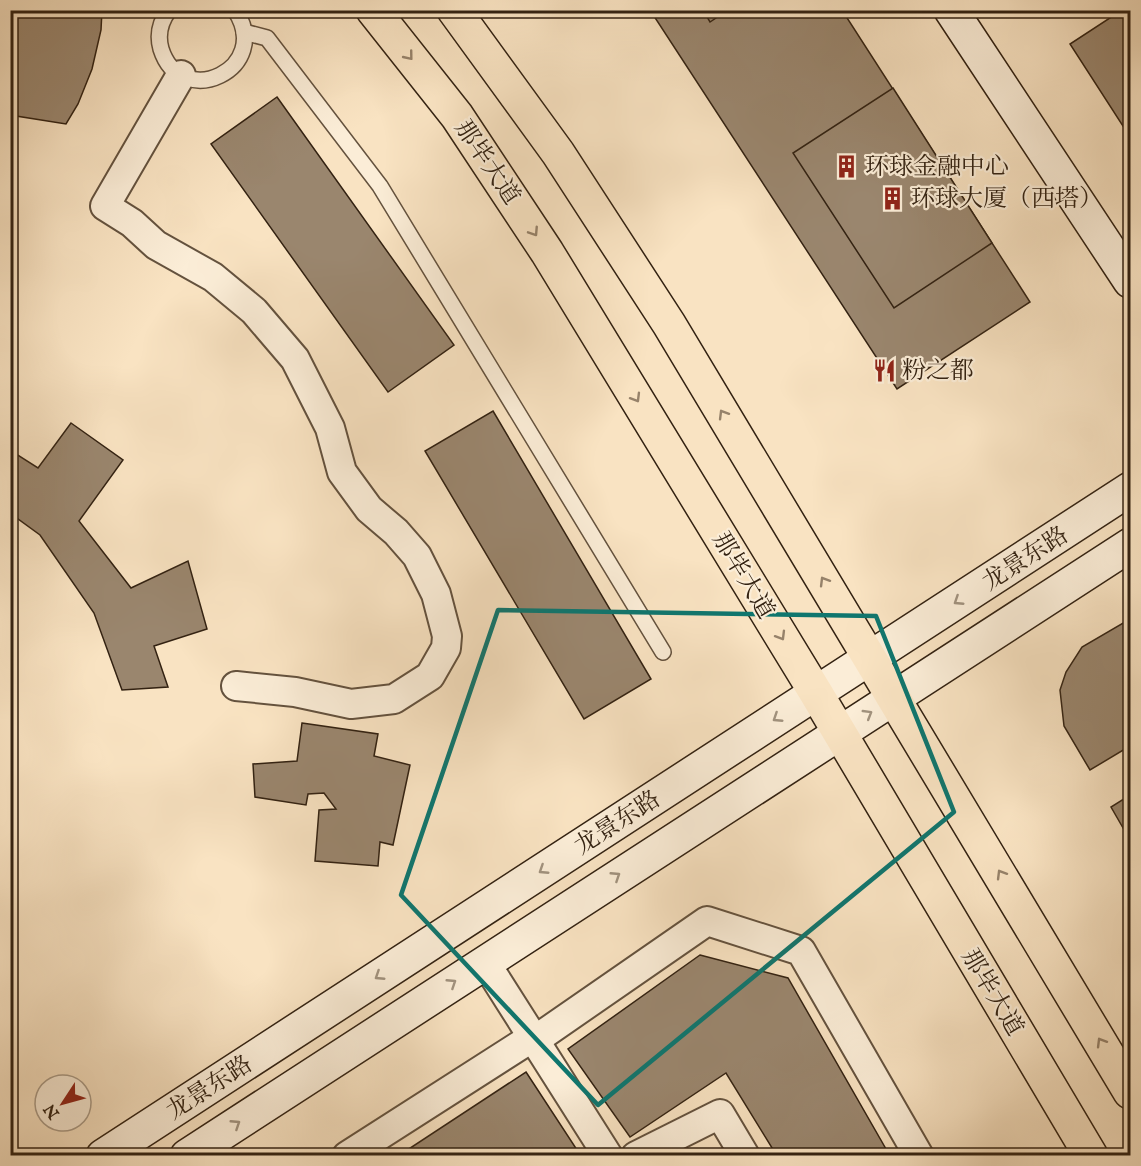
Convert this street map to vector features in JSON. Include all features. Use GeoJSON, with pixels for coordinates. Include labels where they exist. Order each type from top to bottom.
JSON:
{"type":"FeatureCollection","features":[{"type":"Feature","properties":{"kind":"main road","name":"那毕大道"},"geometry":{"type":"LineString","coordinates":[[373,10],[457,116],[540,242],[816,693],[1091,1155]]}},
{"type":"Feature","properties":{"kind":"main road"},"geometry":{"type":"LineString","coordinates":[[454,10],[558,153],[669,324],[870,658],[896,697],[1131,1092]]}},
{"type":"Feature","properties":{"kind":"main road"},"geometry":{"type":"LineString","coordinates":[[951,10],[1131,281]]}},
{"type":"Feature","properties":{"kind":"main road","name":"龙景东路"},"geometry":{"type":"LineString","coordinates":[[103,1155],[1131,489]]}},
{"type":"Feature","properties":{"kind":"main road","name":"龙景东路"},"geometry":{"type":"LineString","coordinates":[[187,1155],[1131,544]]}},
{"type":"Feature","properties":{"kind":"street"},"geometry":{"type":"LineString","coordinates":[[181,75],[105,206],[132,223],[156,244],[213,277],[254,311],[295,359],[330,428],[342,472],[369,509],[396,532],[417,556],[436,594],[447,636],[446,648],[430,676],[394,699],[351,704],[295,692],[236,686]]}},
{"type":"Feature","properties":{"kind":"street"},"geometry":{"type":"LineString","coordinates":[[347,1155],[534,1039],[707,921],[801,951],[920,1155]]}},
{"type":"Feature","properties":{"kind":"street"},"geometry":{"type":"LineString","coordinates":[[485,962],[608,1155]]}},
{"type":"Feature","properties":{"kind":"street"},"geometry":{"type":"LineString","coordinates":[[636,1155],[720,1114],[745,1155]]}},
{"type":"Feature","properties":{"kind":"lane"},"geometry":{"type":"LineString","coordinates":[[169,10],[159,30],[159,44],[172,69],[196,81],[222,75],[240,57],[244,32],[234,10]]}},
{"type":"Feature","properties":{"kind":"lane"},"geometry":{"type":"LineString","coordinates":[[244,32],[267,38],[380,186],[663,652]]}},
{"type":"Feature","properties":{"kind":"highlighted area"},"geometry":{"type":"Polygon","coordinates":[[[498,610],[876,616],[954,812],[598,1105],[401,895],[498,610]]]}},
{"type":"Feature","properties":{"kind":"building"},"geometry":{"type":"Polygon","coordinates":[[[10,10],[102,10],[101,30],[92,69],[78,104],[66,124],[10,115],[10,10]]]}},
{"type":"Feature","properties":{"kind":"building","name":"环球金融中心"},"geometry":{"type":"Polygon","coordinates":[[[650,10],[842,10],[1030,302],[897,389],[650,10]]]}},
{"type":"Feature","properties":{"kind":"building"},"geometry":{"type":"Polygon","coordinates":[[[703,10],[728,10],[710,22],[703,10]]]}},
{"type":"Feature","properties":{"kind":"building"},"geometry":{"type":"Polygon","coordinates":[[[1122,10],[1130,10],[1130,137],[1070,44],[1122,10]]]}},
{"type":"Feature","properties":{"kind":"building","name":"环球大厦（西塔）"},"geometry":{"type":"Polygon","coordinates":[[[893,88],[992,243],[894,308],[793,153],[893,88]]]}},
{"type":"Feature","properties":{"kind":"building"},"geometry":{"type":"Polygon","coordinates":[[[277,97],[454,345],[388,392],[211,144],[277,97]]]}},
{"type":"Feature","properties":{"kind":"building"},"geometry":{"type":"Polygon","coordinates":[[[493,411],[651,679],[584,719],[425,451],[493,411]]]}},
{"type":"Feature","properties":{"kind":"building"},"geometry":{"type":"Polygon","coordinates":[[[71,423],[123,460],[79,521],[131,588],[188,561],[207,629],[154,646],[168,687],[122,690],[94,613],[40,535],[10,513],[10,450],[38,468],[71,423]]]}},
{"type":"Feature","properties":{"kind":"building"},"geometry":{"type":"Polygon","coordinates":[[[1130,619],[1130,746],[1090,770],[1064,726],[1060,690],[1066,672],[1082,647],[1130,619]]]}},
{"type":"Feature","properties":{"kind":"building"},"geometry":{"type":"Polygon","coordinates":[[[302,723],[378,734],[374,756],[410,765],[393,845],[380,842],[378,866],[315,861],[319,810],[336,809],[324,793],[308,794],[306,805],[255,797],[253,764],[297,761],[302,723]]]}},
{"type":"Feature","properties":{"kind":"building"},"geometry":{"type":"Polygon","coordinates":[[[1130,795],[1130,840],[1111,807],[1130,795]]]}},
{"type":"Feature","properties":{"kind":"building"},"geometry":{"type":"Polygon","coordinates":[[[700,955],[788,978],[890,1156],[777,1156],[726,1073],[630,1137],[568,1049],[700,955]]]}},
{"type":"Feature","properties":{"kind":"building"},"geometry":{"type":"Polygon","coordinates":[[[526,1072],[581,1156],[398,1156],[526,1072]]]}},
{"type":"Feature","properties":{"kind":"place","name":"环球金融中心"},"geometry":{"type":"Point","coordinates":[847,166]}},
{"type":"Feature","properties":{"kind":"place","name":"环球大厦（西塔）"},"geometry":{"type":"Point","coordinates":[893,198]}},
{"type":"Feature","properties":{"kind":"place","name":"粉之都"},"geometry":{"type":"Point","coordinates":[884,370]}}]}
